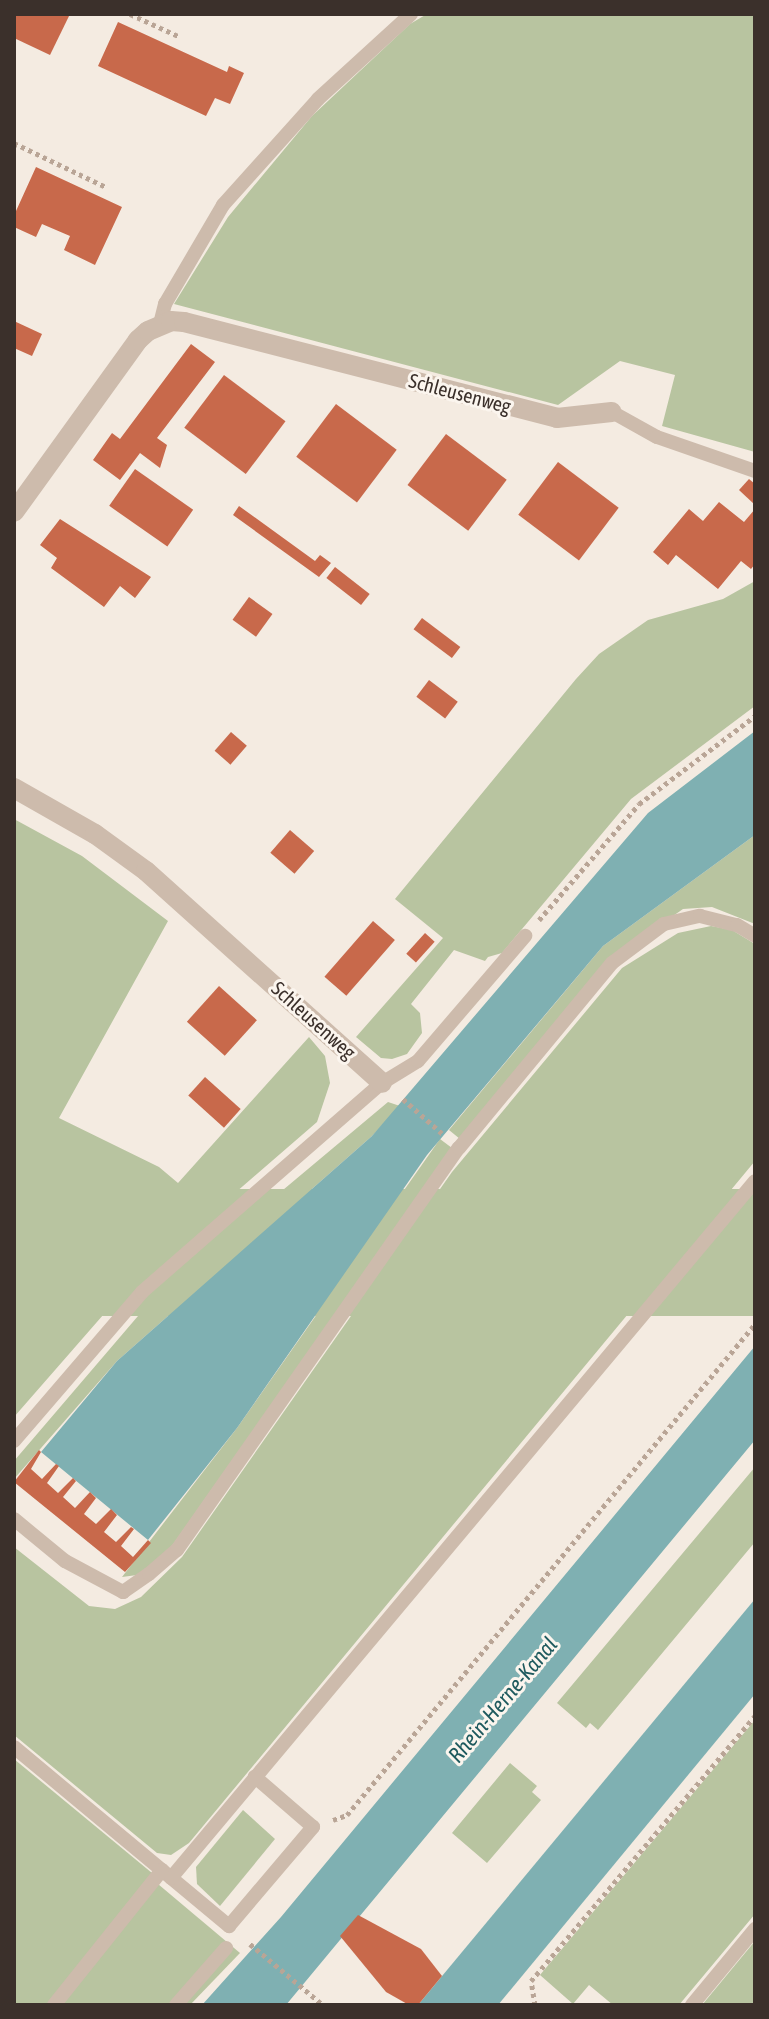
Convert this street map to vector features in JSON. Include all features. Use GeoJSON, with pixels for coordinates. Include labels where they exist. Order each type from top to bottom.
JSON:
{"type":"FeatureCollection","features":[{"type":"Feature","properties":{"kind":"street","name":"Schleusenweg"},"geometry":{"type":"LineString","coordinates":[[160,324],[184,322],[557,418],[612,412]]}},
{"type":"Feature","properties":{"kind":"street"},"geometry":{"type":"LineString","coordinates":[[14,512],[138,340],[160,324]]}},
{"type":"Feature","properties":{"kind":"street","name":"Schleusenweg"},"geometry":{"type":"LineString","coordinates":[[14,788],[95,834],[146,871],[382,1083]]}},
{"type":"Feature","properties":{"kind":"lane"},"geometry":{"type":"LineString","coordinates":[[160,324],[165,304],[223,205],[318,99],[411,14]]}},
{"type":"Feature","properties":{"kind":"lane","name":"Schleusenweg"},"geometry":{"type":"LineString","coordinates":[[612,412],[657,437],[755,471]]}},
{"type":"Feature","properties":{"kind":"lane"},"geometry":{"type":"LineString","coordinates":[[14,1519],[65,1561],[123,1592],[149,1574],[177,1550],[459,1148],[612,963],[664,924],[700,916],[737,925],[755,936]]}},
{"type":"Feature","properties":{"kind":"lane"},"geometry":{"type":"LineString","coordinates":[[14,1441],[142,1292],[382,1083],[418,1061],[525,936]]}},
{"type":"Feature","properties":{"kind":"lane"},"geometry":{"type":"LineString","coordinates":[[54,2005],[166,1874],[255,1777],[755,1181]]}},
{"type":"Feature","properties":{"kind":"lane"},"geometry":{"type":"LineString","coordinates":[[14,1747],[229,1926],[313,1827],[255,1777]]}},
{"type":"Feature","properties":{"kind":"lane"},"geometry":{"type":"LineString","coordinates":[[692,2005],[755,1929]]}},
{"type":"Feature","properties":{"kind":"lane"},"geometry":{"type":"LineString","coordinates":[[176,2005],[226,1948]]}},
{"type":"Feature","properties":{"kind":"path"},"geometry":{"type":"LineString","coordinates":[[130,14],[178,36]]}},
{"type":"Feature","properties":{"kind":"path"},"geometry":{"type":"LineString","coordinates":[[14,143],[106,187]]}},
{"type":"Feature","properties":{"kind":"path"},"geometry":{"type":"LineString","coordinates":[[525,936],[639,804],[755,716]]}},
{"type":"Feature","properties":{"kind":"path"},"geometry":{"type":"LineString","coordinates":[[405,1100],[444,1135]]}},
{"type":"Feature","properties":{"kind":"path"},"geometry":{"type":"LineString","coordinates":[[313,1827],[347,1815],[755,1324]]}},
{"type":"Feature","properties":{"kind":"path"},"geometry":{"type":"LineString","coordinates":[[535,2005],[531,1981],[755,1716]]}},
{"type":"Feature","properties":{"kind":"path"},"geometry":{"type":"LineString","coordinates":[[229,1926],[323,2005]]}},
{"type":"Feature","properties":{"kind":"green space"},"geometry":{"type":"Polygon","coordinates":[[[427,14],[755,14],[755,452],[662,426],[675,375],[620,361],[558,405],[174,304],[228,217],[312,116],[410,24],[427,14]]]}},
{"type":"Feature","properties":{"kind":"green space"},"geometry":{"type":"Polygon","coordinates":[[[755,581],[755,706],[631,799],[502,953],[485,961],[454,950],[411,1004],[420,1013],[422,1033],[407,1054],[392,1059],[381,1058],[356,1037],[443,938],[395,899],[599,654],[648,620],[723,599],[755,581]]]}},
{"type":"Feature","properties":{"kind":"green space"},"geometry":{"type":"Polygon","coordinates":[[[14,819],[82,856],[168,921],[59,1118],[159,1167],[178,1183],[309,1037],[325,1056],[330,1083],[317,1122],[131,1283],[14,1417],[14,819]]]}},
{"type":"Feature","properties":{"kind":"green space"},"geometry":{"type":"Polygon","coordinates":[[[755,835],[755,924],[712,907],[683,909],[613,958],[460,1139],[449,1130],[603,946],[755,835]]]}},
{"type":"Feature","properties":{"kind":"green space"},"geometry":{"type":"Polygon","coordinates":[[[711,926],[732,930],[755,944],[755,1161],[189,1843],[171,1855],[157,1853],[14,1735],[14,1547],[89,1606],[115,1609],[141,1597],[182,1557],[452,1172],[622,968],[678,933],[711,926]]]}},
{"type":"Feature","properties":{"kind":"green space"},"geometry":{"type":"Polygon","coordinates":[[[388,1102],[400,1106],[372,1136],[117,1361],[14,1479],[14,1461],[138,1316],[197,1262],[388,1102]]]}},
{"type":"Feature","properties":{"kind":"green space"},"geometry":{"type":"Polygon","coordinates":[[[440,1139],[452,1148],[172,1546],[137,1575],[122,1577],[237,1428],[440,1139]]]}},
{"type":"Feature","properties":{"kind":"green space"},"geometry":{"type":"Polygon","coordinates":[[[14,1189],[755,1189],[755,1316],[14,1316],[14,1189]]]}},
{"type":"Feature","properties":{"kind":"green space"},"geometry":{"type":"Polygon","coordinates":[[[755,1467],[755,1542],[598,1730],[590,1723],[586,1728],[557,1703],[755,1467]]]}},
{"type":"Feature","properties":{"kind":"green space"},"geometry":{"type":"Polygon","coordinates":[[[755,1720],[755,1914],[679,2005],[613,2005],[589,1985],[573,2004],[540,1975],[755,1720]]]}},
{"type":"Feature","properties":{"kind":"green space"},"geometry":{"type":"Polygon","coordinates":[[[14,1759],[152,1873],[47,2005],[14,2005],[14,1759]]]}},
{"type":"Feature","properties":{"kind":"green space"},"geometry":{"type":"Polygon","coordinates":[[[510,1763],[537,1786],[532,1792],[541,1800],[487,1863],[452,1833],[510,1763]]]}},
{"type":"Feature","properties":{"kind":"green space"},"geometry":{"type":"Polygon","coordinates":[[[243,1810],[275,1839],[220,1906],[197,1884],[196,1867],[243,1810]]]}},
{"type":"Feature","properties":{"kind":"green space"},"geometry":{"type":"Polygon","coordinates":[[[158,1884],[240,1953],[190,2005],[61,2005],[158,1884]]]}},
{"type":"Feature","properties":{"kind":"green space"},"geometry":{"type":"Polygon","coordinates":[[[755,1941],[755,2005],[702,2005],[755,1941]]]}},
{"type":"Feature","properties":{"kind":"water"},"geometry":{"type":"Polygon","coordinates":[[[755,731],[755,835],[603,946],[427,1155],[237,1428],[148,1540],[41,1452],[117,1361],[372,1136],[648,813],[755,731]]]}},
{"type":"Feature","properties":{"kind":"water","name":"Rhein-Herne-Kanal"},"geometry":{"type":"Polygon","coordinates":[[[755,1346],[755,1440],[286,2005],[202,2005],[281,1917],[755,1346]]]}},
{"type":"Feature","properties":{"kind":"water"},"geometry":{"type":"Polygon","coordinates":[[[755,1599],[755,1694],[498,2005],[418,2005],[755,1599]]]}},
{"type":"Feature","properties":{"kind":"building"},"geometry":{"type":"Polygon","coordinates":[[[14,14],[70,14],[50,55],[14,38],[14,14]]]}},
{"type":"Feature","properties":{"kind":"building"},"geometry":{"type":"Polygon","coordinates":[[[118,22],[227,72],[229,66],[244,73],[230,104],[215,98],[206,116],[98,66],[118,22]]]}},
{"type":"Feature","properties":{"kind":"building"},"geometry":{"type":"Polygon","coordinates":[[[36,167],[122,207],[95,265],[64,250],[70,236],[42,224],[36,237],[14,227],[16,211],[36,167]]]}},
{"type":"Feature","properties":{"kind":"building"},"geometry":{"type":"Polygon","coordinates":[[[14,321],[42,334],[32,356],[14,348],[14,321]]]}},
{"type":"Feature","properties":{"kind":"building"},"geometry":{"type":"Polygon","coordinates":[[[191,344],[215,362],[157,438],[167,445],[160,468],[140,453],[120,480],[93,460],[112,433],[120,439],[191,344]]]}},
{"type":"Feature","properties":{"kind":"building"},"geometry":{"type":"Polygon","coordinates":[[[224,375],[285,421],[246,474],[184,428],[224,375]]]}},
{"type":"Feature","properties":{"kind":"building"},"geometry":{"type":"Polygon","coordinates":[[[336,404],[397,450],[357,502],[296,457],[336,404]]]}},
{"type":"Feature","properties":{"kind":"building"},"geometry":{"type":"Polygon","coordinates":[[[446,434],[507,480],[468,531],[407,485],[446,434]]]}},
{"type":"Feature","properties":{"kind":"building"},"geometry":{"type":"Polygon","coordinates":[[[558,462],[619,508],[579,560],[518,515],[558,462]]]}},
{"type":"Feature","properties":{"kind":"building"},"geometry":{"type":"Polygon","coordinates":[[[135,469],[193,510],[167,547],[109,506],[135,469]]]}},
{"type":"Feature","properties":{"kind":"building"},"geometry":{"type":"Polygon","coordinates":[[[749,479],[755,484],[755,505],[739,490],[749,479]]]}},
{"type":"Feature","properties":{"kind":"building"},"geometry":{"type":"Polygon","coordinates":[[[719,502],[744,522],[755,509],[755,564],[751,569],[741,561],[718,589],[676,555],[668,565],[653,552],[689,509],[703,521],[719,502]]]}},
{"type":"Feature","properties":{"kind":"building"},"geometry":{"type":"Polygon","coordinates":[[[239,506],[315,561],[320,555],[331,563],[319,577],[233,515],[239,506]]]}},
{"type":"Feature","properties":{"kind":"building"},"geometry":{"type":"Polygon","coordinates":[[[60,519],[151,577],[135,598],[120,586],[104,607],[51,568],[57,558],[40,545],[60,519]]]}},
{"type":"Feature","properties":{"kind":"building"},"geometry":{"type":"Polygon","coordinates":[[[335,567],[370,594],[361,605],[326,578],[335,567]]]}},
{"type":"Feature","properties":{"kind":"building"},"geometry":{"type":"Polygon","coordinates":[[[249,597],[272,614],[256,637],[233,620],[249,597]]]}},
{"type":"Feature","properties":{"kind":"building"},"geometry":{"type":"Polygon","coordinates":[[[422,618],[460,647],[452,658],[414,629],[422,618]]]}},
{"type":"Feature","properties":{"kind":"building"},"geometry":{"type":"Polygon","coordinates":[[[429,680],[458,702],[445,718],[416,697],[429,680]]]}},
{"type":"Feature","properties":{"kind":"building"},"geometry":{"type":"Polygon","coordinates":[[[231,732],[247,746],[230,765],[215,751],[231,732]]]}},
{"type":"Feature","properties":{"kind":"building"},"geometry":{"type":"Polygon","coordinates":[[[290,830],[314,851],[294,874],[270,853],[290,830]]]}},
{"type":"Feature","properties":{"kind":"building"},"geometry":{"type":"Polygon","coordinates":[[[373,921],[395,940],[346,996],[324,977],[373,921]]]}},
{"type":"Feature","properties":{"kind":"building"},"geometry":{"type":"Polygon","coordinates":[[[425,933],[435,942],[416,963],[406,954],[425,933]]]}},
{"type":"Feature","properties":{"kind":"building"},"geometry":{"type":"Polygon","coordinates":[[[219,986],[257,1020],[225,1056],[187,1022],[219,986]]]}},
{"type":"Feature","properties":{"kind":"building"},"geometry":{"type":"Polygon","coordinates":[[[205,1077],[241,1109],[224,1128],[188,1096],[205,1077]]]}},
{"type":"Feature","properties":{"kind":"building"},"geometry":{"type":"Polygon","coordinates":[[[39,1450],[41,1452],[31,1469],[42,1479],[56,1464],[59,1466],[47,1483],[58,1493],[73,1478],[76,1481],[63,1497],[75,1508],[90,1492],[96,1498],[84,1514],[96,1524],[111,1509],[117,1515],[104,1532],[116,1542],[131,1527],[134,1529],[121,1546],[133,1557],[148,1540],[151,1543],[125,1572],[14,1482],[39,1450]]]}},
{"type":"Feature","properties":{"kind":"building"},"geometry":{"type":"Polygon","coordinates":[[[358,1915],[421,1949],[442,1976],[418,2005],[409,2005],[386,1992],[340,1936],[358,1915]]]}}]}
